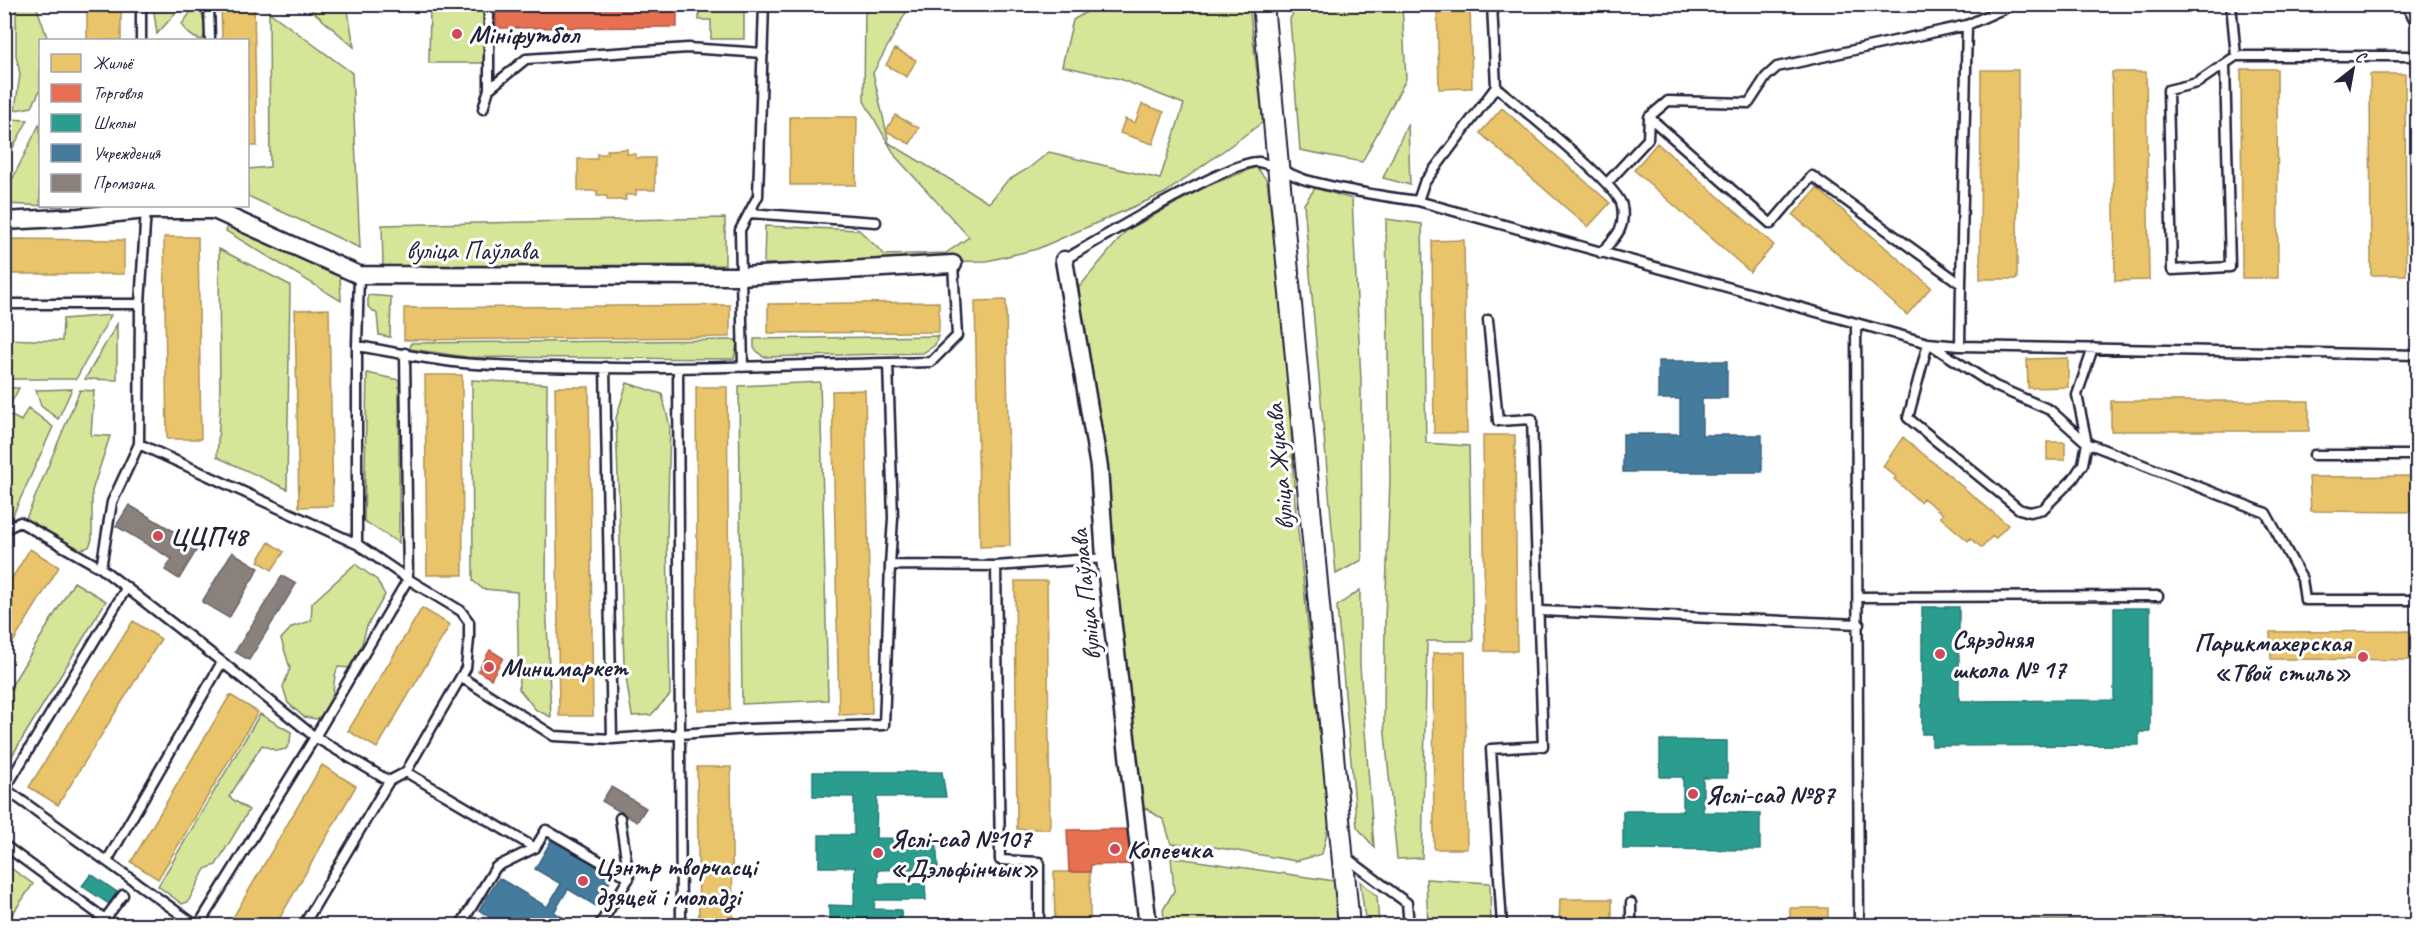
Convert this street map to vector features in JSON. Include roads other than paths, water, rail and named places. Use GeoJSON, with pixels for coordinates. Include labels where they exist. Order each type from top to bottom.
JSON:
{"type":"FeatureCollection","features":[{"type":"Feature","properties":{"kind":"street","name":"вуліца Жукава"},"geometry":{"type":"LineString","coordinates":[[1263,4],[1349,926]]}},
{"type":"Feature","properties":{"kind":"street","name":"вуліца Паўлава"},"geometry":{"type":"LineString","coordinates":[[4,221],[79,217],[146,208],[214,208],[359,276],[741,276],[953,264]]}},
{"type":"Feature","properties":{"kind":"street","name":"вуліца Паўлава"},"geometry":{"type":"LineString","coordinates":[[1064,260],[1099,466],[1105,558],[1148,926]]}},
{"type":"Feature","properties":{"kind":"lane"},"geometry":{"type":"LineString","coordinates":[[141,4],[141,39]]}},
{"type":"Feature","properties":{"kind":"lane"},"geometry":{"type":"LineString","coordinates":[[209,4],[210,39]]}},
{"type":"Feature","properties":{"kind":"lane"},"geometry":{"type":"LineString","coordinates":[[483,109],[489,89],[489,4]]}},
{"type":"Feature","properties":{"kind":"lane"},"geometry":{"type":"LineString","coordinates":[[743,367],[740,230],[758,196],[764,4]]}},
{"type":"Feature","properties":{"kind":"lane"},"geometry":{"type":"LineString","coordinates":[[1418,201],[1424,183],[1496,87],[1492,4]]}},
{"type":"Feature","properties":{"kind":"lane"},"geometry":{"type":"LineString","coordinates":[[1607,183],[1648,139],[1649,117],[1668,101],[1749,103],[1766,77],[1777,67],[1967,26],[2014,4]]}},
{"type":"Feature","properties":{"kind":"lane"},"geometry":{"type":"LineString","coordinates":[[2231,4],[2236,56]]}},
{"type":"Feature","properties":{"kind":"lane"},"geometry":{"type":"LineString","coordinates":[[2405,4],[2418,25]]}},
{"type":"Feature","properties":{"kind":"lane"},"geometry":{"type":"LineString","coordinates":[[1960,346],[1967,26]]}},
{"type":"Feature","properties":{"kind":"lane"},"geometry":{"type":"LineString","coordinates":[[489,89],[526,59],[688,48],[763,53]]}},
{"type":"Feature","properties":{"kind":"lane"},"geometry":{"type":"LineString","coordinates":[[2225,65],[2230,267],[2172,270],[2168,90],[2197,83],[2236,56],[2418,56]]}},
{"type":"Feature","properties":{"kind":"lane"},"geometry":{"type":"LineString","coordinates":[[1496,87],[1607,183],[1623,204],[1622,229],[1601,253]]}},
{"type":"Feature","properties":{"kind":"lane"},"geometry":{"type":"LineString","coordinates":[[1649,117],[1771,224],[1812,176],[1961,284]]}},
{"type":"Feature","properties":{"kind":"lane"},"geometry":{"type":"LineString","coordinates":[[1064,260],[1149,210],[1231,170],[1257,162],[1303,179],[1362,194],[1418,201],[1928,343],[1960,346],[2418,355]]}},
{"type":"Feature","properties":{"kind":"lane"},"geometry":{"type":"LineString","coordinates":[[101,568],[112,502],[139,444],[140,304],[146,208]]}},
{"type":"Feature","properties":{"kind":"lane"},"geometry":{"type":"LineString","coordinates":[[749,213],[876,222]]}},
{"type":"Feature","properties":{"kind":"lane"},"geometry":{"type":"LineString","coordinates":[[357,346],[472,364],[605,368],[931,362],[957,336],[953,264]]}},
{"type":"Feature","properties":{"kind":"lane"},"geometry":{"type":"LineString","coordinates":[[357,544],[359,276]]}},
{"type":"Feature","properties":{"kind":"lane"},"geometry":{"type":"LineString","coordinates":[[4,304],[140,304]]}},
{"type":"Feature","properties":{"kind":"lane"},"geometry":{"type":"LineString","coordinates":[[1488,320],[1498,421],[1532,419],[1540,611],[1543,746],[1491,749],[1502,926]]}},
{"type":"Feature","properties":{"kind":"lane"},"geometry":{"type":"LineString","coordinates":[[1856,324],[1859,926]]}},
{"type":"Feature","properties":{"kind":"lane"},"geometry":{"type":"LineString","coordinates":[[1928,343],[1995,386],[2050,410],[2087,443],[2266,513],[2302,579],[2305,600],[2418,600]]}},
{"type":"Feature","properties":{"kind":"lane"},"geometry":{"type":"LineString","coordinates":[[1928,343],[1908,418],[2019,508],[2030,512],[2043,509],[2073,479],[2082,464],[2087,443],[2077,395],[2093,348]]}},
{"type":"Feature","properties":{"kind":"lane"},"geometry":{"type":"LineString","coordinates":[[127,587],[5,789],[197,926],[315,737],[408,579],[405,353]]}},
{"type":"Feature","properties":{"kind":"lane"},"geometry":{"type":"LineString","coordinates":[[461,677],[554,736],[612,739],[748,729],[884,725],[893,518],[888,363]]}},
{"type":"Feature","properties":{"kind":"lane"},"geometry":{"type":"LineString","coordinates":[[605,368],[612,739]]}},
{"type":"Feature","properties":{"kind":"lane"},"geometry":{"type":"LineString","coordinates":[[678,368],[681,926]]}},
{"type":"Feature","properties":{"kind":"lane"},"geometry":{"type":"LineString","coordinates":[[139,444],[357,544],[408,579],[461,611],[469,622],[466,668],[406,771],[389,781],[303,926]]}},
{"type":"Feature","properties":{"kind":"lane"},"geometry":{"type":"LineString","coordinates":[[2314,455],[2418,455]]}},
{"type":"Feature","properties":{"kind":"lane"},"geometry":{"type":"LineString","coordinates":[[4,530],[20,522],[101,568],[315,737],[389,781]]}},
{"type":"Feature","properties":{"kind":"lane"},"geometry":{"type":"LineString","coordinates":[[890,565],[996,566],[1105,558]]}},
{"type":"Feature","properties":{"kind":"lane"},"geometry":{"type":"LineString","coordinates":[[996,566],[1000,860],[1039,862],[1040,926]]}},
{"type":"Feature","properties":{"kind":"lane"},"geometry":{"type":"LineString","coordinates":[[1858,597],[2157,596]]}},
{"type":"Feature","properties":{"kind":"lane"},"geometry":{"type":"LineString","coordinates":[[1540,611],[1858,624]]}},
{"type":"Feature","properties":{"kind":"lane"},"geometry":{"type":"LineString","coordinates":[[107,861],[222,662]]}},
{"type":"Feature","properties":{"kind":"lane"},"geometry":{"type":"LineString","coordinates":[[406,771],[535,848]]}},
{"type":"Feature","properties":{"kind":"lane"},"geometry":{"type":"LineString","coordinates":[[599,926],[629,878],[620,818]]}},
{"type":"Feature","properties":{"kind":"lane"},"geometry":{"type":"LineString","coordinates":[[460,926],[496,867],[535,848],[546,830],[629,878]]}},
{"type":"Feature","properties":{"kind":"lane"},"geometry":{"type":"LineString","coordinates":[[4,845],[105,919],[123,895]]}},
{"type":"Feature","properties":{"kind":"lane"},"geometry":{"type":"LineString","coordinates":[[1342,855],[1407,903],[1409,926]]}},
{"type":"Feature","properties":{"kind":"lane"},"geometry":{"type":"LineString","coordinates":[[1631,903],[1631,926]]}},
{"type":"Feature","properties":{"kind":"place","name":"Мініфутбол"},"geometry":{"type":"Point","coordinates":[457,34]}},
{"type":"Feature","properties":{"kind":"place","name":"ЦЦП48"},"geometry":{"type":"Point","coordinates":[158,536]}},
{"type":"Feature","properties":{"kind":"place","name":"Сярэдняя школа № 17"},"geometry":{"type":"Point","coordinates":[1940,654]}},
{"type":"Feature","properties":{"kind":"place","name":"Парикмахерская «Твой стиль»"},"geometry":{"type":"Point","coordinates":[2363,657]}},
{"type":"Feature","properties":{"kind":"place","name":"Минимаркет"},"geometry":{"type":"Point","coordinates":[489,667]}},
{"type":"Feature","properties":{"kind":"place","name":"Яслі-сад №87"},"geometry":{"type":"Point","coordinates":[1693,794]}},
{"type":"Feature","properties":{"kind":"place","name":"Копеечка"},"geometry":{"type":"Point","coordinates":[1115,849]}},
{"type":"Feature","properties":{"kind":"place","name":"Яслі-сад №107 «Дэльфінчык»"},"geometry":{"type":"Point","coordinates":[878,853]}},
{"type":"Feature","properties":{"kind":"place","name":"Цэнтр творчасці дзяцей і моладзі"},"geometry":{"type":"Point","coordinates":[583,881]}}]}
